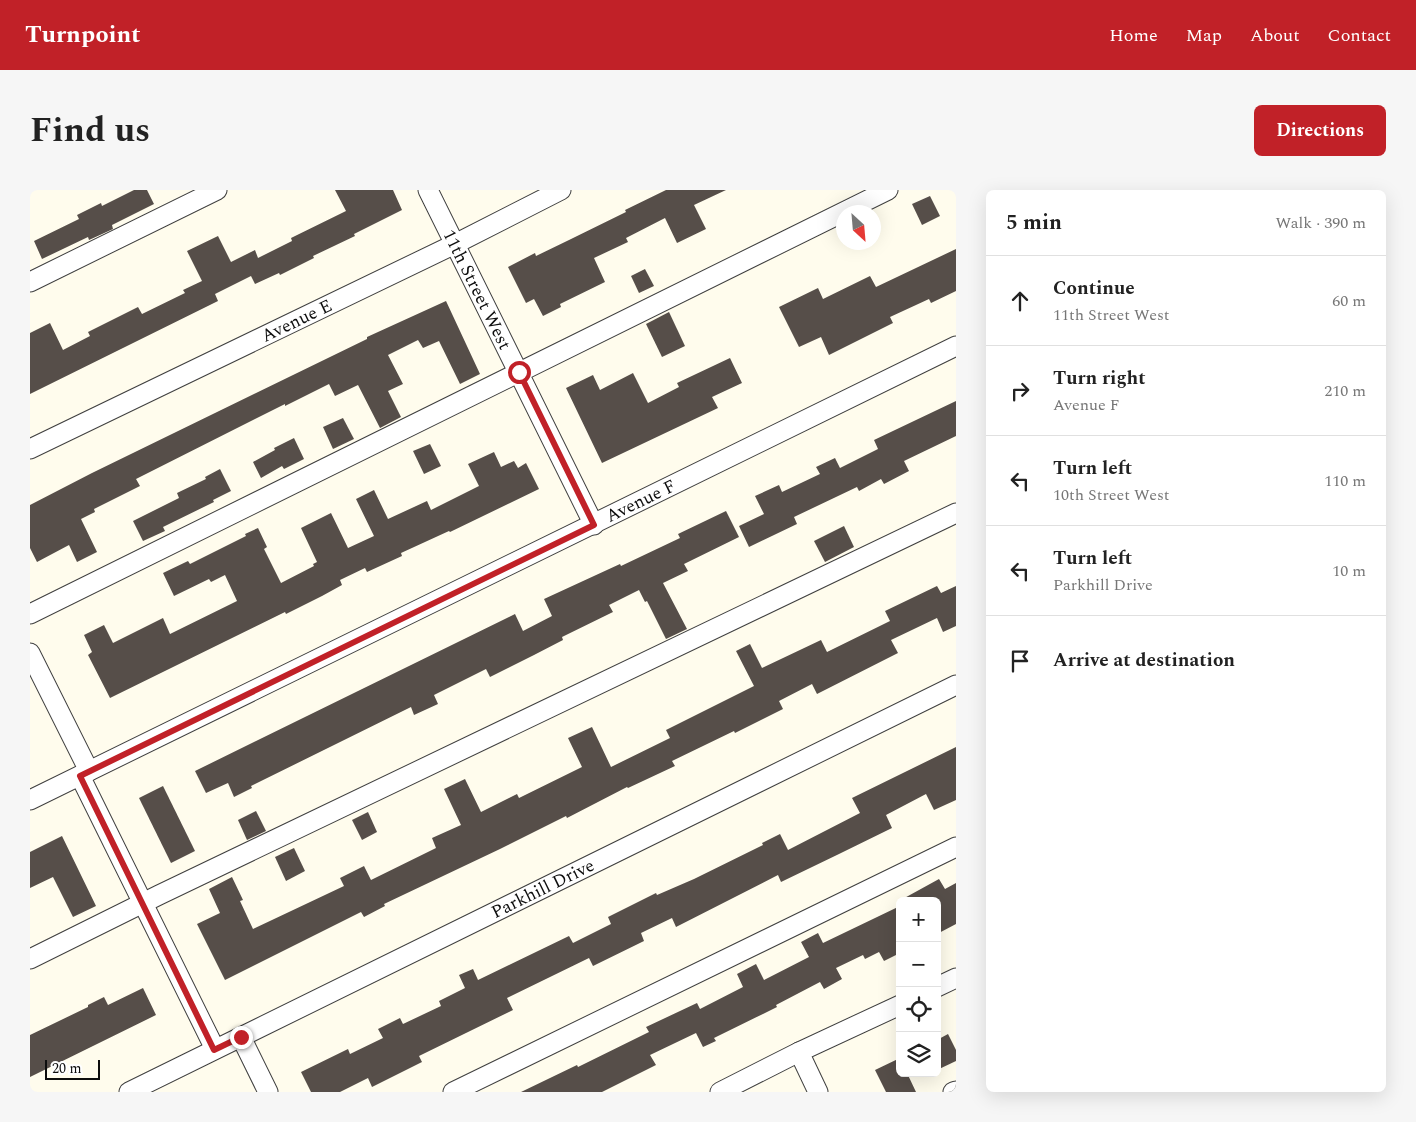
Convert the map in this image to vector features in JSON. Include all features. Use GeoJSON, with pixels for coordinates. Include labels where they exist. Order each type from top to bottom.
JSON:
{"type":"FeatureCollection","features":[{"type":"Feature","properties":{"kind":"street"},"geometry":{"type":"LineString","coordinates":[[30,282],[217,190]]}},
{"type":"Feature","properties":{"kind":"street","name":"11th Street West"},"geometry":{"type":"LineString","coordinates":[[428,190],[594,525]]}},
{"type":"Feature","properties":{"kind":"street","name":"Avenue E"},"geometry":{"type":"LineString","coordinates":[[30,449],[455,244],[561,190]]}},
{"type":"Feature","properties":{"kind":"street"},"geometry":{"type":"LineString","coordinates":[[30,614],[888,190]]}},
{"type":"Feature","properties":{"kind":"street","name":"Avenue F"},"geometry":{"type":"LineString","coordinates":[[30,800],[956,346]]}},
{"type":"Feature","properties":{"kind":"street"},"geometry":{"type":"LineString","coordinates":[[30,959],[956,513]]}},
{"type":"Feature","properties":{"kind":"street"},"geometry":{"type":"LineString","coordinates":[[30,653],[143,903],[214,1050]]}},
{"type":"Feature","properties":{"kind":"street","name":"Parkhill Drive"},"geometry":{"type":"LineString","coordinates":[[129,1092],[956,685]]}},
{"type":"Feature","properties":{"kind":"street"},"geometry":{"type":"LineString","coordinates":[[453,1092],[956,847]]}},
{"type":"Feature","properties":{"kind":"street"},"geometry":{"type":"LineString","coordinates":[[941,985],[956,978]]}},
{"type":"Feature","properties":{"kind":"street"},"geometry":{"type":"LineString","coordinates":[[720,1092],[799,1052],[896,1007]]}},
{"type":"Feature","properties":{"kind":"street"},"geometry":{"type":"LineString","coordinates":[[241,1037],[268,1092]]}},
{"type":"Feature","properties":{"kind":"street"},"geometry":{"type":"LineString","coordinates":[[799,1052],[818,1092]]}},
{"type":"Feature","properties":{"kind":"building"},"geometry":{"type":"Polygon","coordinates":[[[134,190],[147,190],[154,204],[112,225],[113,229],[89,240],[88,237],[42,259],[34,241],[79,219],[77,215],[101,203],[102,206],[134,190]]]}},
{"type":"Feature","properties":{"kind":"building"},"geometry":{"type":"Polygon","coordinates":[[[335,190],[393,190],[402,210],[280,275],[279,273],[255,284],[251,276],[215,294],[218,301],[30,394],[30,333],[50,323],[63,350],[90,336],[88,332],[138,307],[142,314],[185,293],[183,290],[202,281],[187,251],[218,236],[231,262],[255,250],[258,258],[292,241],[291,238],[346,211],[335,190]]]}},
{"type":"Feature","properties":{"kind":"building"},"geometry":{"type":"Polygon","coordinates":[[[666,190],[726,190],[694,205],[706,229],[677,243],[665,218],[626,238],[628,242],[594,258],[605,282],[560,304],[561,307],[543,316],[534,299],[526,303],[508,267],[535,253],[536,256],[569,240],[666,190]]]}},
{"type":"Feature","properties":{"kind":"building"},"geometry":{"type":"Polygon","coordinates":[[[930,196],[940,216],[922,225],[912,204],[930,196]]]}},
{"type":"Feature","properties":{"kind":"building"},"geometry":{"type":"Polygon","coordinates":[[[956,249],[956,291],[931,303],[929,299],[890,317],[893,323],[829,355],[821,337],[799,347],[779,307],[818,288],[823,299],[870,276],[876,287],[956,249]]]}},
{"type":"Feature","properties":{"kind":"building"},"geometry":{"type":"Polygon","coordinates":[[[645,269],[654,286],[639,293],[631,276],[645,269]]]}},
{"type":"Feature","properties":{"kind":"building"},"geometry":{"type":"Polygon","coordinates":[[[446,301],[480,374],[460,384],[439,341],[423,348],[418,340],[388,355],[403,384],[388,391],[401,417],[380,428],[358,385],[335,396],[329,384],[136,479],[140,486],[94,509],[95,512],[81,519],[97,552],[77,562],[69,545],[37,562],[30,548],[30,505],[367,339],[367,337],[446,301]]]}},
{"type":"Feature","properties":{"kind":"building"},"geometry":{"type":"Polygon","coordinates":[[[669,312],[685,346],[662,357],[646,324],[669,312]]]}},
{"type":"Feature","properties":{"kind":"building"},"geometry":{"type":"Polygon","coordinates":[[[730,358],[742,383],[712,397],[718,408],[602,463],[566,388],[593,375],[600,390],[633,373],[648,403],[679,387],[677,383],[730,358]]]}},
{"type":"Feature","properties":{"kind":"building"},"geometry":{"type":"Polygon","coordinates":[[[956,401],[956,436],[904,461],[909,471],[884,484],[881,479],[859,491],[857,487],[794,517],[797,524],[749,547],[739,526],[764,514],[755,496],[779,485],[782,492],[820,474],[816,467],[835,458],[840,468],[878,449],[874,440],[956,401]]]}},
{"type":"Feature","properties":{"kind":"building"},"geometry":{"type":"Polygon","coordinates":[[[343,418],[354,439],[333,449],[323,427],[343,418]]]}},
{"type":"Feature","properties":{"kind":"building"},"geometry":{"type":"Polygon","coordinates":[[[294,438],[304,459],[284,469],[282,466],[261,478],[253,462],[294,438]]]}},
{"type":"Feature","properties":{"kind":"building"},"geometry":{"type":"Polygon","coordinates":[[[430,444],[441,466],[424,474],[413,451],[430,444]]]}},
{"type":"Feature","properties":{"kind":"building"},"geometry":{"type":"Polygon","coordinates":[[[494,452],[501,467],[514,461],[518,468],[526,463],[539,489],[450,532],[401,553],[402,556],[367,572],[365,568],[340,580],[342,585],[322,596],[286,614],[285,612],[110,698],[88,655],[92,652],[84,635],[104,625],[113,643],[163,618],[170,634],[237,601],[225,575],[211,582],[209,579],[174,596],[163,573],[188,561],[190,564],[258,528],[267,547],[264,549],[281,583],[314,566],[313,564],[317,562],[301,528],[331,513],[348,548],[374,536],[356,499],[374,490],[388,519],[427,501],[431,510],[479,486],[468,464],[494,452]]]}},
{"type":"Feature","properties":{"kind":"building"},"geometry":{"type":"Polygon","coordinates":[[[220,469],[231,491],[213,500],[214,502],[163,527],[165,531],[143,541],[133,521],[179,498],[177,493],[206,479],[205,477],[220,469]]]}},
{"type":"Feature","properties":{"kind":"building"},"geometry":{"type":"Polygon","coordinates":[[[726,511],[739,537],[684,564],[688,571],[663,583],[687,629],[666,639],[647,601],[645,602],[639,590],[609,605],[613,612],[562,637],[563,640],[534,655],[490,677],[486,669],[434,695],[438,704],[414,715],[411,707],[251,786],[252,788],[234,797],[228,783],[206,793],[195,771],[515,614],[523,631],[552,616],[544,599],[680,538],[678,534],[726,511]]]}},
{"type":"Feature","properties":{"kind":"building"},"geometry":{"type":"Polygon","coordinates":[[[844,526],[854,547],[825,562],[814,541],[844,526]]]}},
{"type":"Feature","properties":{"kind":"building"},"geometry":{"type":"Polygon","coordinates":[[[937,586],[941,593],[956,586],[956,626],[943,632],[937,618],[891,640],[898,653],[817,694],[812,684],[779,701],[783,709],[672,761],[675,766],[627,787],[567,818],[566,816],[384,904],[385,906],[364,917],[361,912],[225,980],[197,924],[220,913],[209,889],[232,877],[243,900],[240,901],[253,929],[344,886],[340,878],[364,866],[371,880],[436,848],[432,838],[461,825],[444,789],[465,779],[481,812],[517,794],[519,798],[582,767],[568,738],[592,727],[611,767],[670,738],[666,730],[754,686],[736,651],[750,644],[762,668],[821,640],[827,652],[890,621],[885,611],[937,586]]]}},
{"type":"Feature","properties":{"kind":"building"},"geometry":{"type":"Polygon","coordinates":[[[956,747],[956,800],[934,810],[926,794],[886,815],[892,828],[839,854],[781,882],[778,875],[676,927],[672,918],[641,933],[644,941],[593,966],[589,958],[507,998],[513,1010],[419,1056],[422,1062],[372,1087],[368,1078],[340,1092],[311,1092],[301,1072],[348,1049],[350,1054],[383,1038],[378,1029],[400,1018],[403,1024],[441,1006],[439,1001],[465,988],[459,975],[473,969],[478,980],[569,936],[573,943],[611,924],[608,917],[656,893],[657,895],[694,879],[763,845],[762,843],[780,834],[788,850],[860,813],[852,798],[956,747]]]}},
{"type":"Feature","properties":{"kind":"building"},"geometry":{"type":"Polygon","coordinates":[[[163,786],[195,851],[171,863],[139,798],[163,786]]]}},
{"type":"Feature","properties":{"kind":"building"},"geometry":{"type":"Polygon","coordinates":[[[256,811],[266,831],[247,840],[238,820],[256,811]]]}},
{"type":"Feature","properties":{"kind":"building"},"geometry":{"type":"Polygon","coordinates":[[[368,812],[377,832],[362,840],[352,820],[368,812]]]}},
{"type":"Feature","properties":{"kind":"building"},"geometry":{"type":"Polygon","coordinates":[[[62,836],[96,906],[73,917],[53,877],[30,888],[30,852],[62,836]]]}},
{"type":"Feature","properties":{"kind":"building"},"geometry":{"type":"Polygon","coordinates":[[[294,848],[305,871],[286,881],[275,857],[294,848]]]}},
{"type":"Feature","properties":{"kind":"building"},"geometry":{"type":"Polygon","coordinates":[[[939,879],[945,889],[956,883],[956,924],[941,932],[941,897],[906,897],[939,879]]]}},
{"type":"Feature","properties":{"kind":"building"},"geometry":{"type":"Polygon","coordinates":[[[896,908],[896,955],[884,961],[879,952],[865,959],[863,955],[836,968],[842,979],[824,989],[820,982],[776,1005],[777,1007],[714,1038],[716,1041],[703,1047],[696,1033],[650,1055],[656,1065],[602,1092],[521,1092],[577,1065],[578,1067],[649,1032],[646,1027],[697,1003],[700,1009],[743,987],[737,974],[756,964],[764,980],[809,957],[801,942],[818,933],[823,943],[896,908]]]}},
{"type":"Feature","properties":{"kind":"building"},"geometry":{"type":"Polygon","coordinates":[[[143,988],[156,1015],[30,1077],[30,1035],[88,1007],[88,1005],[104,997],[108,1005],[143,988]]]}},
{"type":"Feature","properties":{"kind":"building"},"geometry":{"type":"Polygon","coordinates":[[[948,1034],[956,1050],[956,1061],[941,1068],[941,1038],[948,1034]]]}},
{"type":"Feature","properties":{"kind":"building"},"geometry":{"type":"Polygon","coordinates":[[[896,1060],[896,1077],[909,1077],[916,1092],[886,1092],[875,1070],[896,1060]]]}},
{"type":"Feature","properties":{"kind":"route"},"geometry":{"type":"LineString","coordinates":[[241,1037],[214,1050],[80,776],[594,525],[519,372]]}}]}
